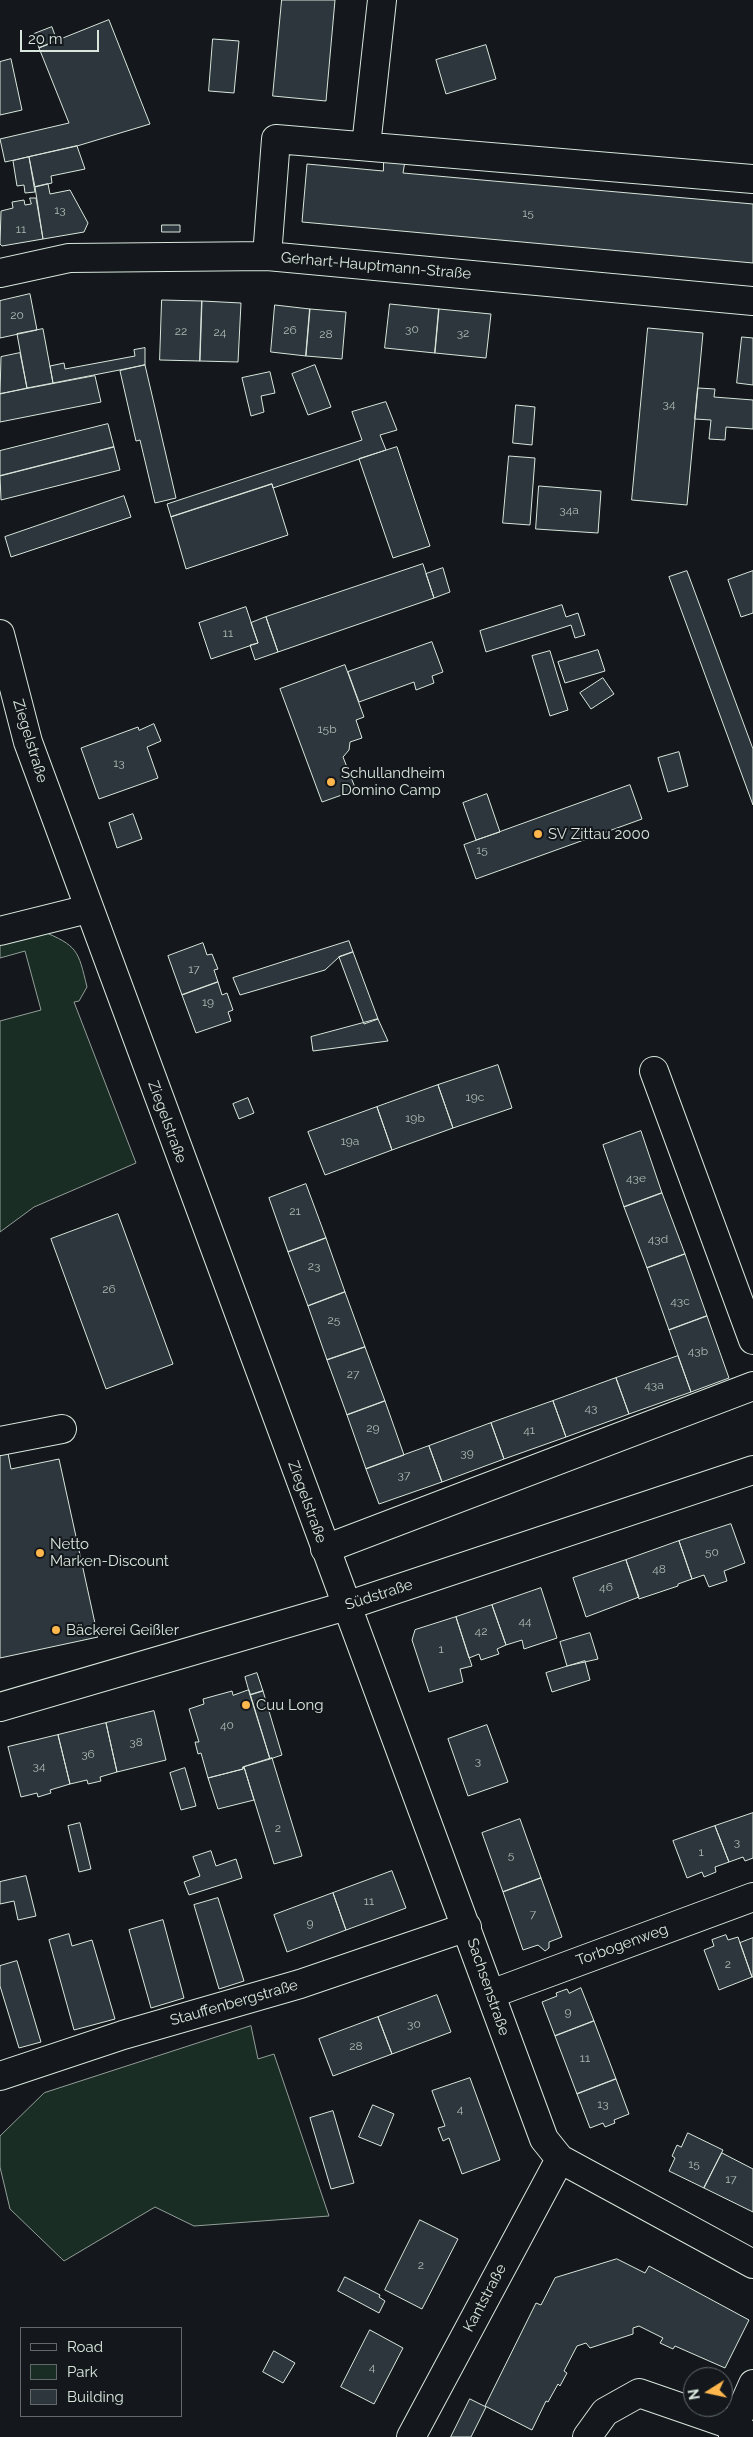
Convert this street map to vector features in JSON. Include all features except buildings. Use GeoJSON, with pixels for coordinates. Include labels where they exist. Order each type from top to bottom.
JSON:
{"type":"FeatureCollection","features":[{"type":"Feature","properties":{"kind":"street"},"geometry":{"type":"LineString","coordinates":[[366,146],[382,0]]}},
{"type":"Feature","properties":{"kind":"street"},"geometry":{"type":"LineString","coordinates":[[267,256],[276,139],[753,179]]}},
{"type":"Feature","properties":{"kind":"street","name":"Gerhart-Hauptmann-Straße"},"geometry":{"type":"LineString","coordinates":[[0,273],[68,258],[267,256],[753,301]]}},
{"type":"Feature","properties":{"kind":"street","name":"Ziegelstraße"},"geometry":{"type":"LineString","coordinates":[[0,634],[28,742],[346,1606]]}},
{"type":"Feature","properties":{"kind":"street"},"geometry":{"type":"LineString","coordinates":[[0,932],[88,909]]}},
{"type":"Feature","properties":{"kind":"street"},"geometry":{"type":"LineString","coordinates":[[654,1071],[753,1340]]}},
{"type":"Feature","properties":{"kind":"street"},"geometry":{"type":"LineString","coordinates":[[324,1549],[753,1386]]}},
{"type":"Feature","properties":{"kind":"street"},"geometry":{"type":"LineString","coordinates":[[0,1441],[62,1428]]}},
{"type":"Feature","properties":{"kind":"street","name":"Südstraße"},"geometry":{"type":"LineString","coordinates":[[0,1707],[346,1606],[753,1470]]}},
{"type":"Feature","properties":{"kind":"street","name":"Sachsenstraße"},"geometry":{"type":"LineString","coordinates":[[346,1606],[467,1927],[532,2112],[544,2138],[560,2159],[753,2264]]}},
{"type":"Feature","properties":{"kind":"street","name":"Torbogenweg"},"geometry":{"type":"LineString","coordinates":[[491,1994],[753,1897]]}},
{"type":"Feature","properties":{"kind":"street","name":"Stauffenbergstraße"},"geometry":{"type":"LineString","coordinates":[[0,2076],[123,2035],[300,1984],[467,1927]]}},
{"type":"Feature","properties":{"kind":"street","name":"Kantstraße"},"geometry":{"type":"LineString","coordinates":[[411,2437],[560,2159]]}},
{"type":"Feature","properties":{"kind":"street"},"geometry":{"type":"LineString","coordinates":[[587,2437],[605,2412],[640,2393],[732,2432],[753,2384]]}},
{"type":"Feature","properties":{"kind":"green space"},"geometry":{"type":"Polygon","coordinates":[[[42,931],[70,946],[78,957],[87,987],[79,1001],[74,1002],[136,1163],[34,1207],[0,1232],[0,1021],[41,1010],[25,951],[0,958],[0,942],[42,931]]]}},
{"type":"Feature","properties":{"kind":"green space"},"geometry":{"type":"Polygon","coordinates":[[[251,2026],[258,2059],[274,2054],[329,2216],[194,2226],[155,2207],[64,2261],[10,2209],[0,2167],[0,2136],[44,2093],[251,2026]]]}},
{"type":"Feature","properties":{"kind":"place","name":"Schullandheim Domino Camp"},"geometry":{"type":"Point","coordinates":[331,782]}},
{"type":"Feature","properties":{"kind":"place","name":"SV Zittau 2000"},"geometry":{"type":"Point","coordinates":[538,834]}},
{"type":"Feature","properties":{"kind":"place","name":"Netto Marken-Discount"},"geometry":{"type":"Point","coordinates":[40,1553]}},
{"type":"Feature","properties":{"kind":"place","name":"Bäckerei Geißler"},"geometry":{"type":"Point","coordinates":[56,1630]}},
{"type":"Feature","properties":{"kind":"place","name":"Cuu Long"},"geometry":{"type":"Point","coordinates":[246,1705]}}]}
